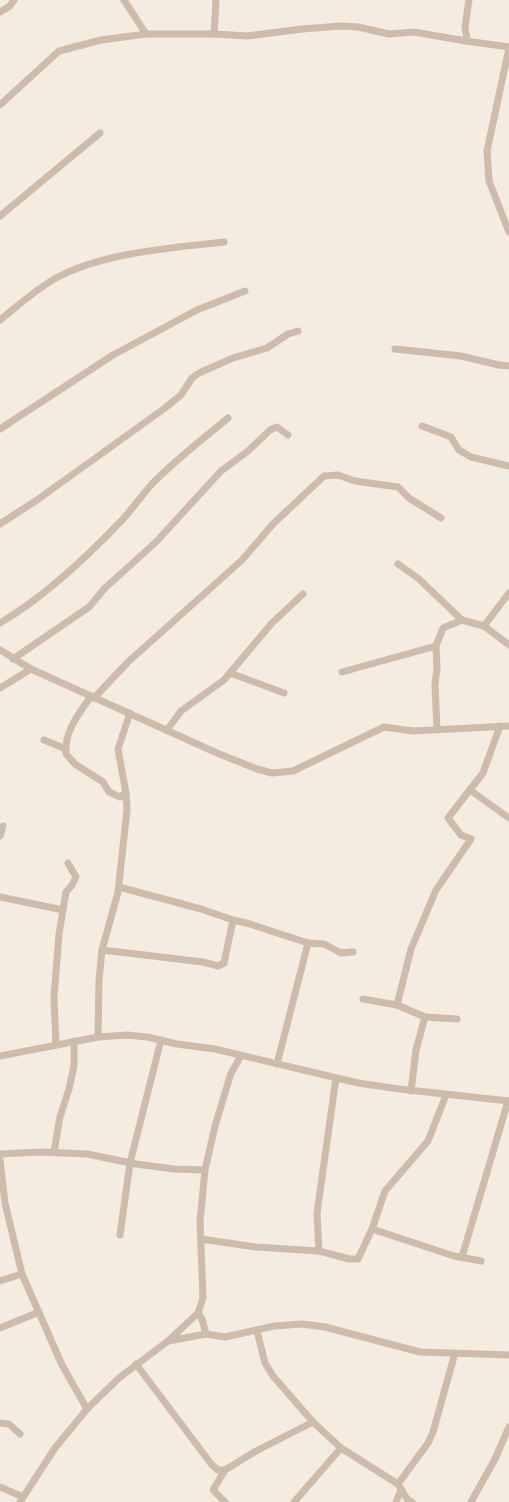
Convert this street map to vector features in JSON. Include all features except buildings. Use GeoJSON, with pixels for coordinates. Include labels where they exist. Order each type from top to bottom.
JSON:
{"type":"FeatureCollection","features":[{"type":"Feature","properties":{"kind":"street"},"geometry":{"type":"LineString","coordinates":[[0,12],[10,6],[14,0]]}},
{"type":"Feature","properties":{"kind":"street"},"geometry":{"type":"LineString","coordinates":[[124,0],[146,34]]}},
{"type":"Feature","properties":{"kind":"street"},"geometry":{"type":"LineString","coordinates":[[214,34],[216,0]]}},
{"type":"Feature","properties":{"kind":"street"},"geometry":{"type":"LineString","coordinates":[[466,41],[465,27],[469,0]]}},
{"type":"Feature","properties":{"kind":"street"},"geometry":{"type":"LineString","coordinates":[[0,105],[59,51],[101,40],[146,34],[214,34],[247,36],[341,26],[358,27],[389,34],[414,32],[509,48],[487,151],[489,181],[509,232]]}},
{"type":"Feature","properties":{"kind":"street"},"geometry":{"type":"LineString","coordinates":[[0,216],[100,133]]}},
{"type":"Feature","properties":{"kind":"street"},"geometry":{"type":"LineString","coordinates":[[0,320],[31,294],[53,280],[93,262],[162,249],[224,242]]}},
{"type":"Feature","properties":{"kind":"street"},"geometry":{"type":"LineString","coordinates":[[0,429],[113,355],[197,310],[245,291]]}},
{"type":"Feature","properties":{"kind":"street"},"geometry":{"type":"LineString","coordinates":[[0,524],[37,500],[165,408],[181,395],[192,378],[199,373],[233,358],[267,348],[288,334],[298,331]]}},
{"type":"Feature","properties":{"kind":"street"},"geometry":{"type":"LineString","coordinates":[[395,348],[461,356],[509,366]]}},
{"type":"Feature","properties":{"kind":"street"},"geometry":{"type":"LineString","coordinates":[[0,623],[21,611],[63,576],[122,519],[152,484],[228,418]]}},
{"type":"Feature","properties":{"kind":"street"},"geometry":{"type":"LineString","coordinates":[[422,426],[451,437],[459,450],[471,457],[509,466]]}},
{"type":"Feature","properties":{"kind":"street"},"geometry":{"type":"LineString","coordinates":[[13,659],[89,607],[105,588],[156,542],[221,471],[248,451],[270,430],[277,427],[288,435]]}},
{"type":"Feature","properties":{"kind":"street"},"geometry":{"type":"LineString","coordinates":[[126,793],[120,796],[109,792],[103,782],[84,771],[66,754],[74,721],[93,697],[128,662],[242,560],[273,524],[324,476],[338,475],[354,480],[398,487],[409,498],[440,518]]}},
{"type":"Feature","properties":{"kind":"street"},"geometry":{"type":"LineString","coordinates":[[398,564],[419,579],[462,620],[484,626],[509,645]]}},
{"type":"Feature","properties":{"kind":"street"},"geometry":{"type":"LineString","coordinates":[[484,626],[509,593]]}},
{"type":"Feature","properties":{"kind":"street"},"geometry":{"type":"LineString","coordinates":[[167,730],[181,711],[217,686],[272,623],[303,594]]}},
{"type":"Feature","properties":{"kind":"street"},"geometry":{"type":"LineString","coordinates":[[437,729],[435,685],[437,668],[436,646],[443,628],[462,620]]}},
{"type":"Feature","properties":{"kind":"street"},"geometry":{"type":"LineString","coordinates":[[342,672],[436,646]]}},
{"type":"Feature","properties":{"kind":"street"},"geometry":{"type":"LineString","coordinates":[[0,650],[31,669],[167,730],[258,769],[272,773],[293,772],[384,727],[413,731],[509,726]]}},
{"type":"Feature","properties":{"kind":"street"},"geometry":{"type":"LineString","coordinates":[[0,688],[31,669]]}},
{"type":"Feature","properties":{"kind":"street"},"geometry":{"type":"LineString","coordinates":[[230,672],[284,693]]}},
{"type":"Feature","properties":{"kind":"street"},"geometry":{"type":"LineString","coordinates":[[98,1037],[99,980],[102,950],[119,887],[127,810],[126,793],[118,749],[130,713]]}},
{"type":"Feature","properties":{"kind":"street"},"geometry":{"type":"LineString","coordinates":[[397,1005],[411,949],[436,890],[471,839],[461,834],[448,818],[483,773],[500,726]]}},
{"type":"Feature","properties":{"kind":"street"},"geometry":{"type":"LineString","coordinates":[[44,740],[66,749]]}},
{"type":"Feature","properties":{"kind":"street"},"geometry":{"type":"LineString","coordinates":[[470,790],[509,818]]}},
{"type":"Feature","properties":{"kind":"street"},"geometry":{"type":"LineString","coordinates":[[0,836],[3,826]]}},
{"type":"Feature","properties":{"kind":"street"},"geometry":{"type":"LineString","coordinates":[[56,1045],[54,997],[59,934],[66,892],[76,877],[68,863]]}},
{"type":"Feature","properties":{"kind":"street"},"geometry":{"type":"LineString","coordinates":[[119,887],[201,909],[308,943],[324,944],[341,953],[353,952]]}},
{"type":"Feature","properties":{"kind":"street"},"geometry":{"type":"LineString","coordinates":[[0,897],[63,910]]}},
{"type":"Feature","properties":{"kind":"street"},"geometry":{"type":"LineString","coordinates":[[102,950],[203,962],[218,966],[224,963],[233,920]]}},
{"type":"Feature","properties":{"kind":"street"},"geometry":{"type":"LineString","coordinates":[[277,1064],[308,943]]}},
{"type":"Feature","properties":{"kind":"street"},"geometry":{"type":"LineString","coordinates":[[364,999],[397,1005],[425,1017],[457,1019]]}},
{"type":"Feature","properties":{"kind":"street"},"geometry":{"type":"LineString","coordinates":[[411,1091],[416,1050],[425,1017]]}},
{"type":"Feature","properties":{"kind":"street"},"geometry":{"type":"LineString","coordinates":[[0,1056],[98,1037],[127,1035],[215,1049],[336,1078],[411,1091],[508,1101],[462,1257]]}},
{"type":"Feature","properties":{"kind":"street"},"geometry":{"type":"LineString","coordinates":[[120,1235],[130,1163],[162,1040]]}},
{"type":"Feature","properties":{"kind":"street"},"geometry":{"type":"LineString","coordinates":[[54,1152],[60,1117],[69,1089],[74,1066],[74,1041]]}},
{"type":"Feature","properties":{"kind":"street"},"geometry":{"type":"LineString","coordinates":[[0,1487],[21,1500],[55,1448],[87,1409],[136,1364],[168,1341],[198,1313],[203,1298],[200,1221],[205,1170],[215,1126],[231,1073],[242,1056]]}},
{"type":"Feature","properties":{"kind":"street"},"geometry":{"type":"LineString","coordinates":[[319,1251],[317,1213],[336,1078]]}},
{"type":"Feature","properties":{"kind":"street"},"geometry":{"type":"LineString","coordinates":[[201,1239],[256,1247],[319,1251],[349,1260],[358,1259],[372,1229],[386,1191],[428,1141],[446,1095]]}},
{"type":"Feature","properties":{"kind":"street"},"geometry":{"type":"LineString","coordinates":[[0,1154],[54,1152],[87,1154],[130,1163],[174,1169],[205,1170]]}},
{"type":"Feature","properties":{"kind":"street"},"geometry":{"type":"LineString","coordinates":[[0,1160],[3,1204],[22,1274],[62,1364],[87,1409]]}},
{"type":"Feature","properties":{"kind":"street"},"geometry":{"type":"LineString","coordinates":[[372,1229],[454,1256],[481,1261]]}},
{"type":"Feature","properties":{"kind":"street"},"geometry":{"type":"LineString","coordinates":[[0,1281],[22,1274]]}},
{"type":"Feature","properties":{"kind":"street"},"geometry":{"type":"LineString","coordinates":[[0,1328],[39,1312]]}},
{"type":"Feature","properties":{"kind":"street"},"geometry":{"type":"LineString","coordinates":[[198,1313],[202,1318],[206,1334]]}},
{"type":"Feature","properties":{"kind":"street"},"geometry":{"type":"LineString","coordinates":[[168,1341],[206,1334],[225,1337],[274,1326],[302,1324],[325,1328],[413,1350],[509,1355]]}},
{"type":"Feature","properties":{"kind":"street"},"geometry":{"type":"LineString","coordinates":[[257,1331],[265,1363],[273,1376],[313,1422],[341,1448],[399,1487],[412,1502]]}},
{"type":"Feature","properties":{"kind":"street"},"geometry":{"type":"LineString","coordinates":[[396,1502],[399,1487],[428,1443],[433,1432],[455,1353]]}},
{"type":"Feature","properties":{"kind":"street"},"geometry":{"type":"LineString","coordinates":[[136,1364],[212,1465],[218,1470],[226,1470]]}},
{"type":"Feature","properties":{"kind":"street"},"geometry":{"type":"LineString","coordinates":[[225,1502],[213,1490],[226,1470],[256,1451],[313,1422]]}},
{"type":"Feature","properties":{"kind":"street"},"geometry":{"type":"LineString","coordinates":[[0,1423],[9,1424],[20,1434]]}},
{"type":"Feature","properties":{"kind":"street"},"geometry":{"type":"LineString","coordinates":[[471,1502],[495,1459],[509,1427]]}},
{"type":"Feature","properties":{"kind":"street"},"geometry":{"type":"LineString","coordinates":[[294,1502],[341,1448]]}}]}
